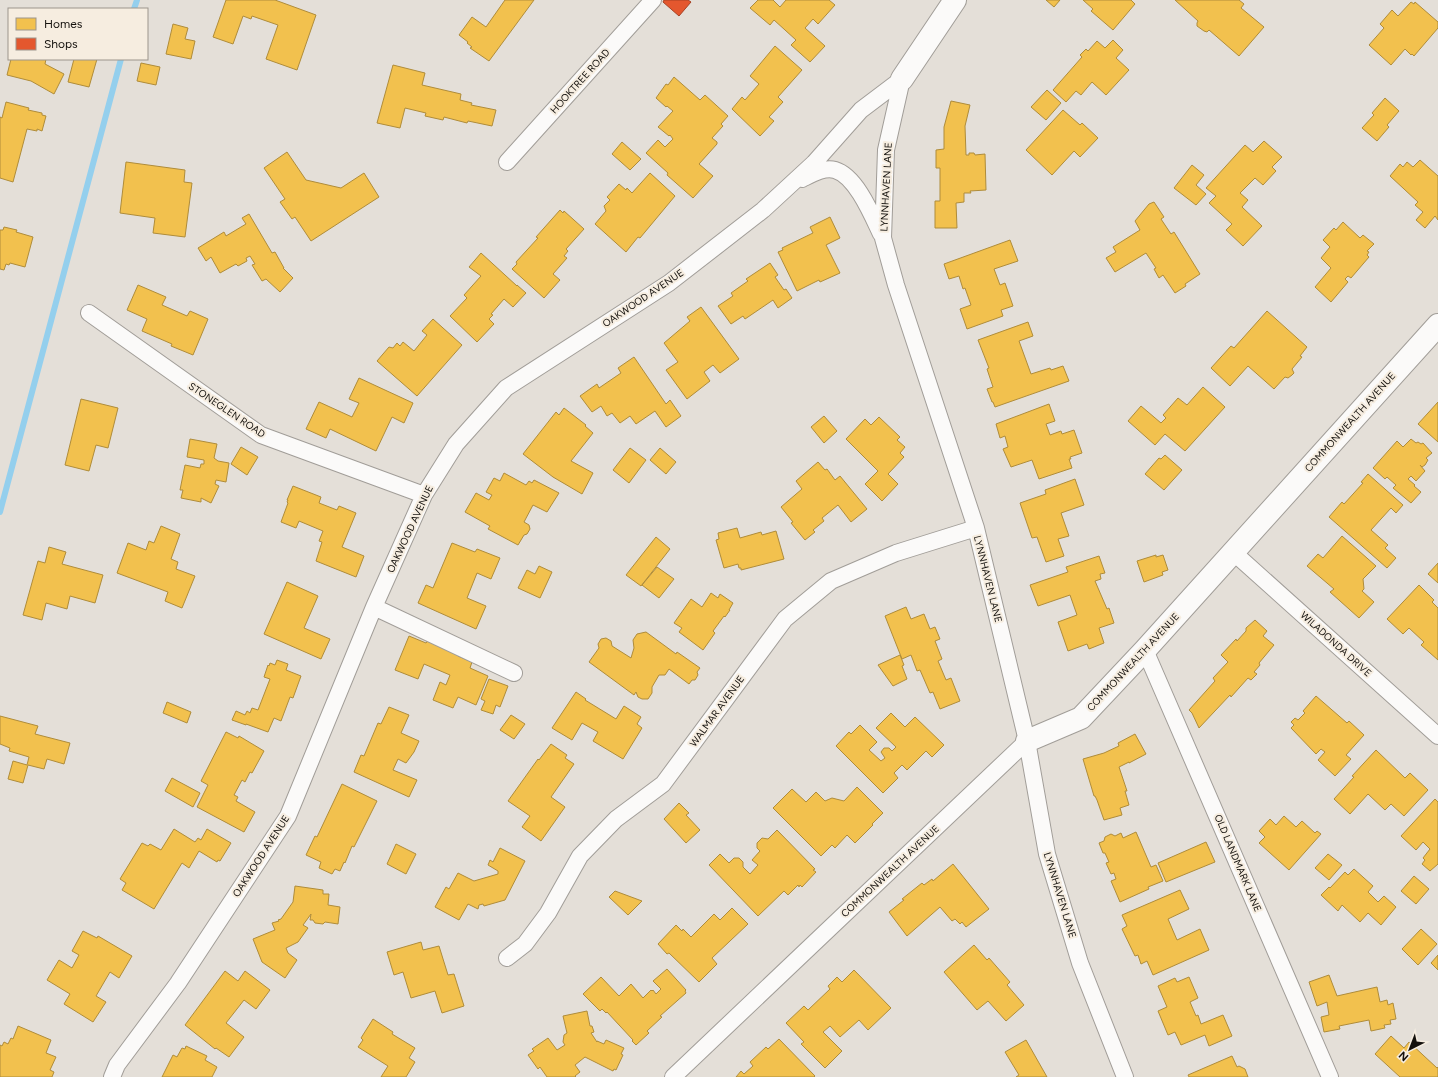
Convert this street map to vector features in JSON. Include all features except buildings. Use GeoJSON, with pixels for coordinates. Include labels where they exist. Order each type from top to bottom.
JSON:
{"type":"FeatureCollection","features":[{"type":"Feature","properties":{"kind":"street","name":"HOOKTREE ROAD"},"geometry":{"type":"LineString","coordinates":[[507,162],[653,0]]}},
{"type":"Feature","properties":{"kind":"street","name":"OAKWOOD AVENUE"},"geometry":{"type":"LineString","coordinates":[[112,1077],[117,1065],[178,983],[288,816],[374,607],[424,494],[456,444],[506,388],[669,283],[763,210],[814,163],[861,110],[902,78],[955,0]]}},
{"type":"Feature","properties":{"kind":"street","name":"LYNNHAVEN LANE"},"geometry":{"type":"LineString","coordinates":[[902,78],[886,150],[883,238],[896,285],[976,528],[1027,741],[1047,854],[1080,963],[1125,1077]]}},
{"type":"Feature","properties":{"kind":"street"},"geometry":{"type":"LineString","coordinates":[[790,184],[817,171],[834,170],[845,174],[865,202],[883,238]]}},
{"type":"Feature","properties":{"kind":"street","name":"STONEGLEN ROAD"},"geometry":{"type":"LineString","coordinates":[[89,313],[261,435],[424,494]]}},
{"type":"Feature","properties":{"kind":"street","name":"COMMONWEALTH AVENUE"},"geometry":{"type":"LineString","coordinates":[[672,1077],[1027,741],[1081,718],[1145,650],[1437,328]]}},
{"type":"Feature","properties":{"kind":"street","name":"WALMAR AVENUE"},"geometry":{"type":"LineString","coordinates":[[507,958],[525,944],[548,913],[580,856],[616,819],[663,784],[785,619],[831,581],[896,553],[976,528]]}},
{"type":"Feature","properties":{"kind":"street","name":"WILADONDA DRIVE"},"geometry":{"type":"LineString","coordinates":[[1233,552],[1438,736]]}},
{"type":"Feature","properties":{"kind":"street"},"geometry":{"type":"LineString","coordinates":[[374,607],[514,673]]}},
{"type":"Feature","properties":{"kind":"street","name":"OLD LANDMARK LANE"},"geometry":{"type":"LineString","coordinates":[[1145,650],[1330,1077]]}},
{"type":"Feature","properties":{"kind":"waterway"},"geometry":{"type":"LineString","coordinates":[[134,8],[137,0]]}},
{"type":"Feature","properties":{"kind":"waterway"},"geometry":{"type":"LineString","coordinates":[[0,512],[121,60]]}}]}
